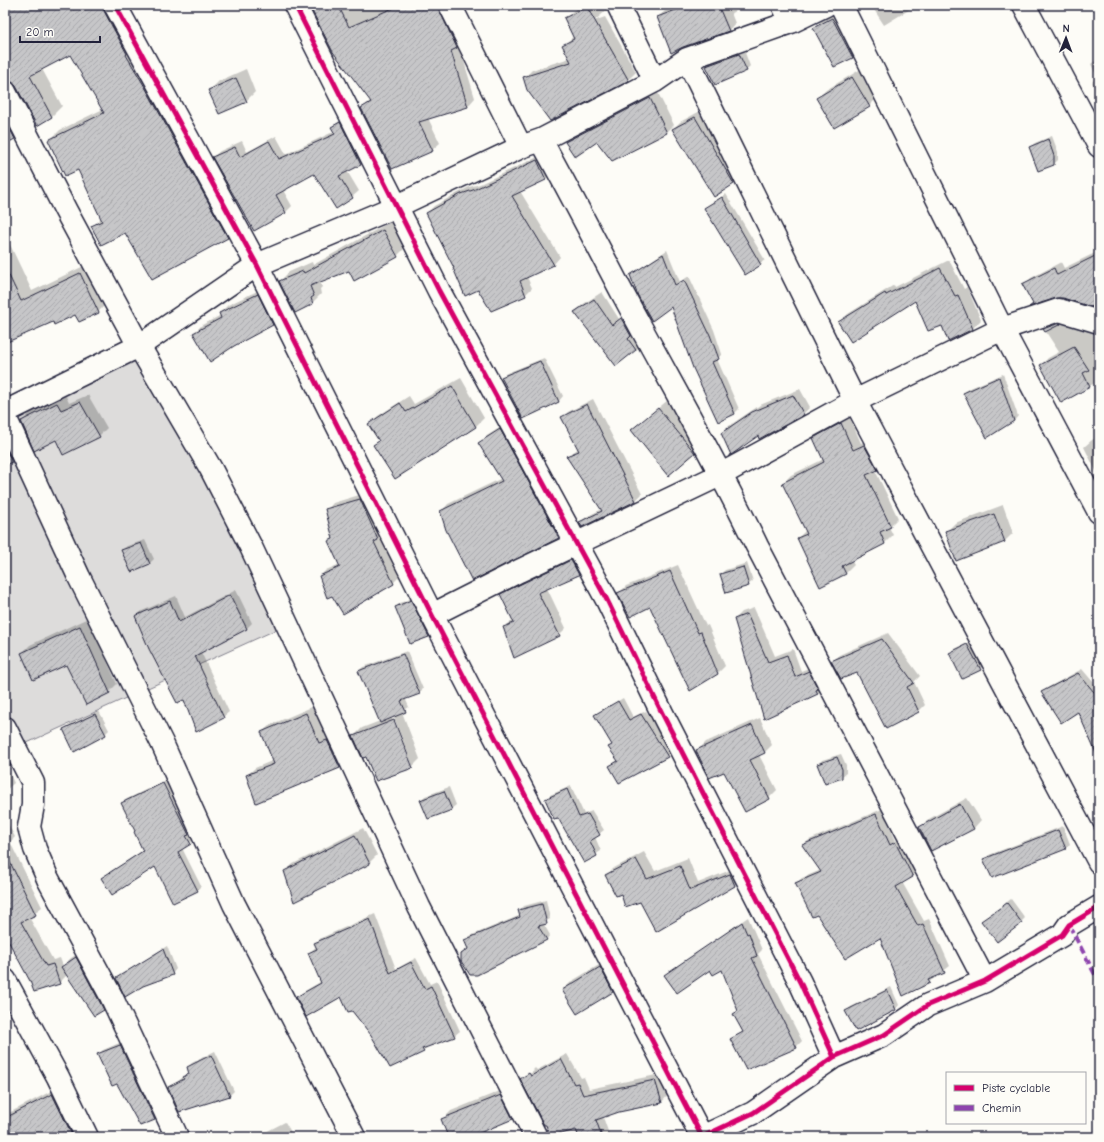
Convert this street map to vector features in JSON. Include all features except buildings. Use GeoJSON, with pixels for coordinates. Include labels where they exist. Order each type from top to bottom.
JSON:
{"type":"FeatureCollection","features":[{"type":"Feature","properties":{"kind":"street"},"geometry":{"type":"LineString","coordinates":[[115,5],[257,265],[432,615],[702,1137],[752,1113],[834,1058],[884,1035],[928,1005],[985,981],[1062,935],[1069,925],[1099,907]]}},
{"type":"Feature","properties":{"kind":"street"},"geometry":{"type":"LineString","coordinates":[[295,5],[439,291],[575,544],[607,600],[662,713],[800,982],[834,1058]]}},
{"type":"Feature","properties":{"kind":"street"},"geometry":{"type":"LineString","coordinates":[[450,5],[531,144],[578,205],[625,297],[722,474],[768,567],[985,981]]}},
{"type":"Feature","properties":{"kind":"street"},"geometry":{"type":"LineString","coordinates":[[618,5],[656,81]]}},
{"type":"Feature","properties":{"kind":"street"},"geometry":{"type":"LineString","coordinates":[[5,412],[139,346],[257,265],[397,206],[531,144],[656,81],[687,59],[787,14],[826,5]]}},
{"type":"Feature","properties":{"kind":"street"},"geometry":{"type":"LineString","coordinates":[[841,5],[1002,329],[1099,512]]}},
{"type":"Feature","properties":{"kind":"street"},"geometry":{"type":"LineString","coordinates":[[1024,5],[1099,146]]}},
{"type":"Feature","properties":{"kind":"street"},"geometry":{"type":"LineString","coordinates":[[687,59],[855,400],[1099,862]]}},
{"type":"Feature","properties":{"kind":"street"},"geometry":{"type":"LineString","coordinates":[[5,92],[66,211],[139,346],[211,469],[251,547],[419,907],[536,1137]]}},
{"type":"Feature","properties":{"kind":"street"},"geometry":{"type":"LineString","coordinates":[[432,615],[575,544],[722,474],[855,400],[1002,329],[1059,310],[1099,322]]}},
{"type":"Feature","properties":{"kind":"street"},"geometry":{"type":"LineString","coordinates":[[5,417],[79,577],[162,743],[234,904],[354,1137]]}},
{"type":"Feature","properties":{"kind":"street"},"geometry":{"type":"LineString","coordinates":[[5,728],[33,783],[33,805],[29,827],[34,849],[48,879],[111,996],[177,1137]]}},
{"type":"Feature","properties":{"kind":"street"},"geometry":{"type":"LineString","coordinates":[[5,980],[58,1077],[87,1137]]}},
{"type":"Feature","properties":{"kind":"shaded area"},"geometry":{"type":"Polygon","coordinates":[[[140,358],[282,627],[5,753],[5,419],[140,358]]]}},
{"type":"Feature","properties":{"kind":"marked path"},"geometry":{"type":"LineString","coordinates":[[1069,925],[1099,982]]}},
{"type":"Feature","properties":{"kind":"cycle path"},"geometry":{"type":"LineString","coordinates":[[115,5],[257,265],[432,615],[702,1137],[753,1113],[834,1057]]}},
{"type":"Feature","properties":{"kind":"cycle path"},"geometry":{"type":"LineString","coordinates":[[295,5],[439,291],[607,600],[662,713],[800,982],[834,1057],[884,1035],[928,1005],[985,981],[1062,935],[1069,925],[1099,907]]}}]}
